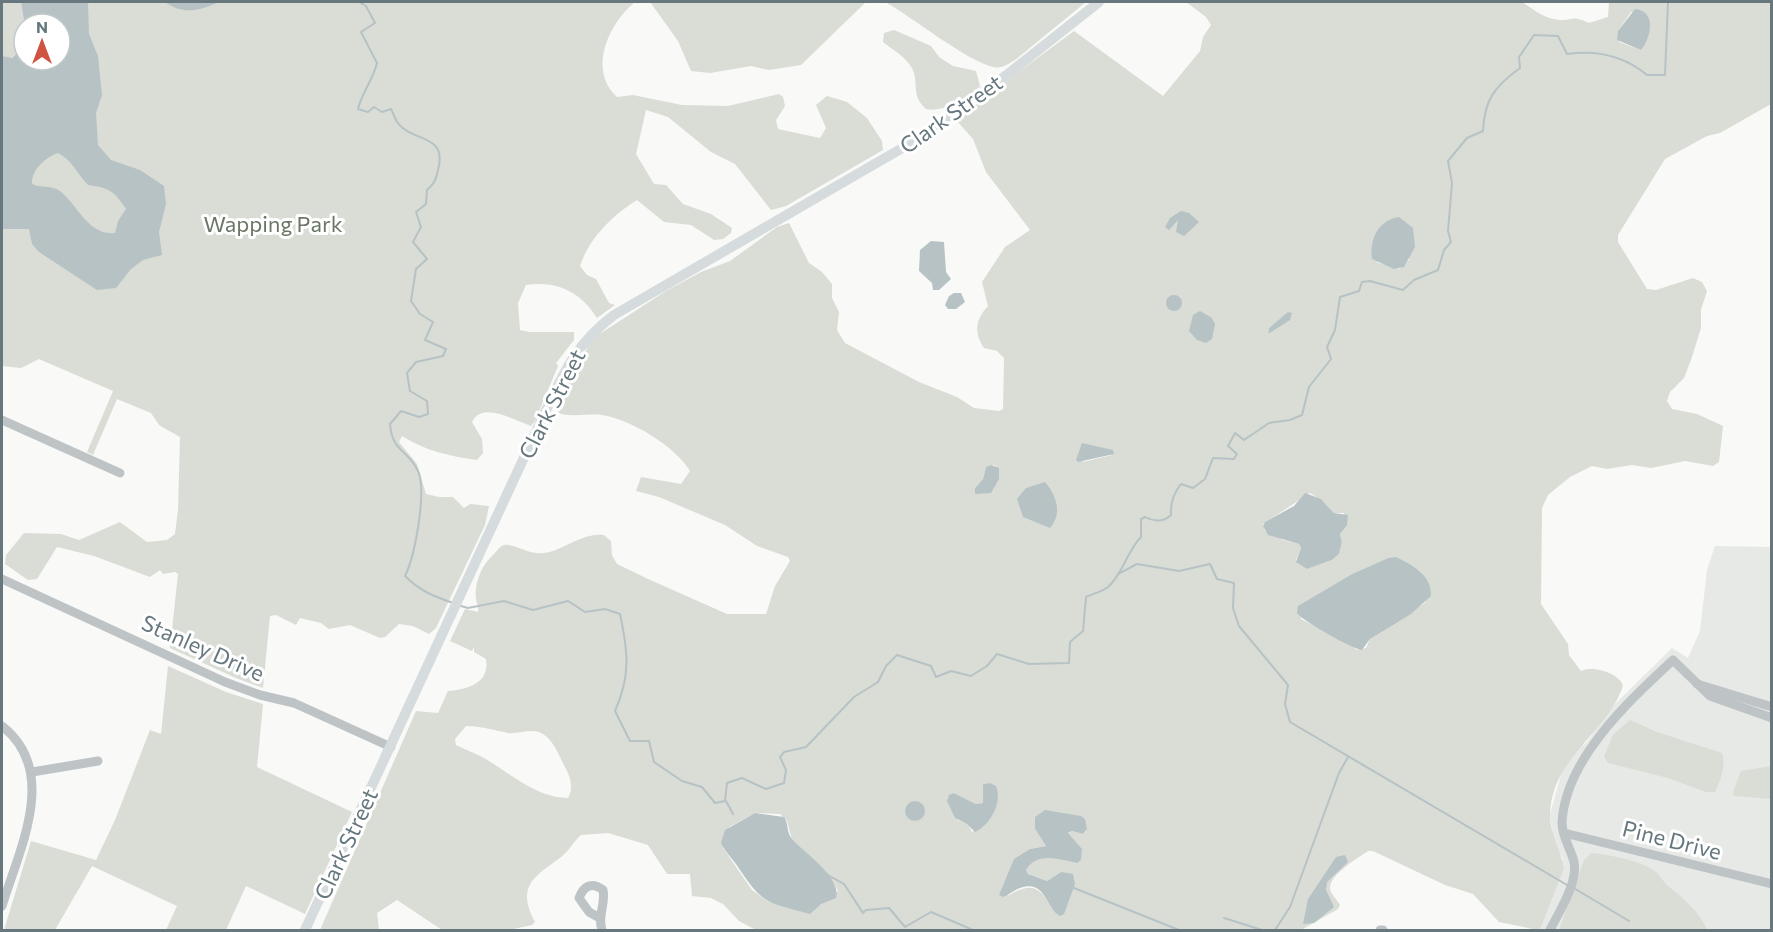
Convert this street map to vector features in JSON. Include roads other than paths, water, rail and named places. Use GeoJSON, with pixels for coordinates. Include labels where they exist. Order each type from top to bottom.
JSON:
{"type":"FeatureCollection","features":[{"type":"Feature","properties":{"kind":"main road","name":"Clark Street"},"geometry":{"type":"LineString","coordinates":[[305,930],[570,361],[582,342],[614,315],[919,138],[1008,74],[1099,2]]}},
{"type":"Feature","properties":{"kind":"street"},"geometry":{"type":"LineString","coordinates":[[3,424],[120,473]]}},
{"type":"Feature","properties":{"kind":"street","name":"Stanley Drive"},"geometry":{"type":"LineString","coordinates":[[2,579],[225,682],[260,695],[294,703],[391,747]]}},
{"type":"Feature","properties":{"kind":"street"},"geometry":{"type":"LineString","coordinates":[[1550,930],[1573,879],[1574,864],[1564,833],[1564,810],[1580,765],[1643,687],[1673,660],[1710,696],[1772,718]]}},
{"type":"Feature","properties":{"kind":"street"},"geometry":{"type":"LineString","coordinates":[[1697,684],[1772,707]]}},
{"type":"Feature","properties":{"kind":"street"},"geometry":{"type":"LineString","coordinates":[[2,726],[16,737],[32,772],[33,796],[28,821],[2,906]]}},
{"type":"Feature","properties":{"kind":"street"},"geometry":{"type":"LineString","coordinates":[[32,772],[98,761]]}},
{"type":"Feature","properties":{"kind":"street","name":"Pine Drive"},"geometry":{"type":"LineString","coordinates":[[1564,833],[1772,884]]}},
{"type":"Feature","properties":{"kind":"street"},"geometry":{"type":"LineString","coordinates":[[598,917],[602,930]]}},
{"type":"Feature","properties":{"kind":"waterway"},"geometry":{"type":"LineString","coordinates":[[359,2],[366,6],[375,23],[361,32],[377,63],[358,109],[368,112],[374,107],[382,112],[391,109],[403,129],[433,144],[440,158],[436,178],[427,190],[426,204],[416,212],[421,227],[413,242],[427,259],[416,269],[411,301],[420,314],[433,322],[425,340],[446,349],[443,356],[416,362],[407,373],[410,391],[427,401],[428,414],[419,417],[401,411],[390,424],[394,440],[414,464],[420,480],[419,524],[413,554],[405,576],[416,586],[453,603]]}},
{"type":"Feature","properties":{"kind":"waterway"},"geometry":{"type":"LineString","coordinates":[[461,606],[468,608],[504,601],[533,610],[568,601],[585,612],[605,609],[620,614],[625,640],[626,675],[615,711],[630,741],[649,741],[654,762],[682,781],[702,787],[715,803],[725,801],[727,783],[742,778],[766,789],[784,783],[786,770],[780,757],[784,752],[806,747],[854,697],[878,682],[886,666],[897,655],[931,666],[936,677],[951,671],[971,676],[987,666],[997,654],[1029,664],[1069,663],[1070,642],[1083,631],[1086,597],[1106,588],[1118,576],[1141,537],[1141,519],[1145,517],[1159,521],[1165,519],[1171,515],[1173,499],[1181,484],[1193,488],[1205,479],[1213,458],[1234,459],[1237,454],[1228,446],[1235,433],[1244,440],[1269,423],[1290,420],[1302,415],[1309,387],[1331,359],[1327,347],[1335,330],[1340,297],[1359,291],[1362,282],[1370,281],[1403,290],[1414,280],[1438,270],[1444,250],[1451,242],[1448,231],[1452,183],[1448,161],[1467,138],[1483,131],[1486,111],[1492,95],[1520,68],[1519,57],[1534,35],[1558,36],[1567,54],[1588,53],[1609,56],[1629,63],[1647,75],[1665,75],[1668,2]]}},
{"type":"Feature","properties":{"kind":"waterway"},"geometry":{"type":"LineString","coordinates":[[1118,574],[1137,564],[1179,571],[1210,564],[1217,579],[1234,583],[1233,608],[1239,626],[1288,685],[1285,704],[1290,722],[1567,885]]}},
{"type":"Feature","properties":{"kind":"waterway"},"geometry":{"type":"LineString","coordinates":[[1275,930],[1290,907],[1339,773],[1348,757]]}},
{"type":"Feature","properties":{"kind":"waterway"},"geometry":{"type":"LineString","coordinates":[[726,801],[733,814]]}},
{"type":"Feature","properties":{"kind":"waterway"},"geometry":{"type":"LineString","coordinates":[[826,874],[844,884],[863,913],[866,910],[889,908],[905,927],[931,912],[973,930]]}},
{"type":"Feature","properties":{"kind":"waterway"},"geometry":{"type":"LineString","coordinates":[[1572,887],[1629,921]]}},
{"type":"Feature","properties":{"kind":"waterway"},"geometry":{"type":"LineString","coordinates":[[1074,888],[1179,930]]}},
{"type":"Feature","properties":{"kind":"waterway"},"geometry":{"type":"LineString","coordinates":[[1224,918],[1262,930]]}},
{"type":"Feature","properties":{"kind":"park label","name":"Wapping Park"},"geometry":{"type":"Point","coordinates":[273,224]}}]}
